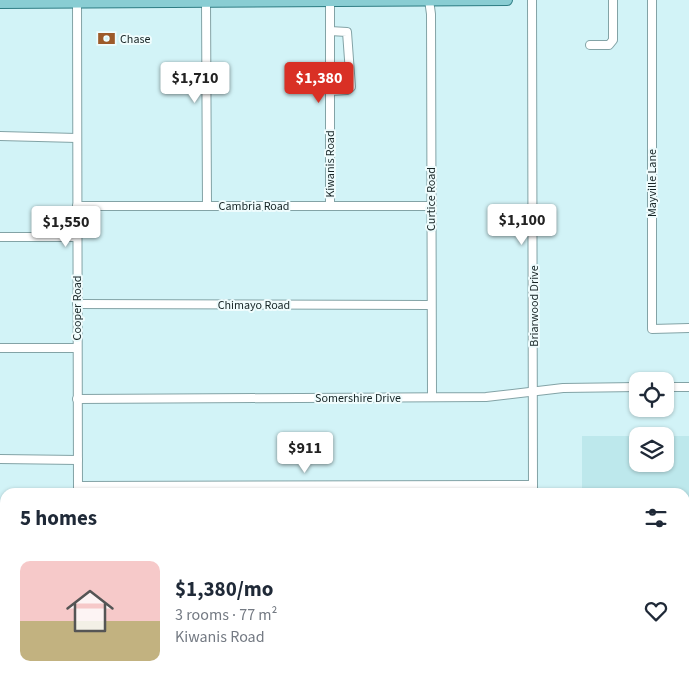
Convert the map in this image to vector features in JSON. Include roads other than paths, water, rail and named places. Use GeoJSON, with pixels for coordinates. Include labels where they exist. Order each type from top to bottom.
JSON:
{"type":"FeatureCollection","features":[{"type":"Feature","properties":{"kind":"main road"},"geometry":{"type":"LineString","coordinates":[[0,3],[508,0]]}},
{"type":"Feature","properties":{"kind":"street","name":"Curtice Road"},"geometry":{"type":"LineString","coordinates":[[429,0],[431,14],[432,398]]}},
{"type":"Feature","properties":{"kind":"street","name":"Briarwood Drive"},"geometry":{"type":"LineString","coordinates":[[532,0],[533,488]]}},
{"type":"Feature","properties":{"kind":"street"},"geometry":{"type":"LineString","coordinates":[[590,45],[612,44],[612,0]]}},
{"type":"Feature","properties":{"kind":"street","name":"Mayville Lane"},"geometry":{"type":"LineString","coordinates":[[652,0],[652,329],[689,328]]}},
{"type":"Feature","properties":{"kind":"street"},"geometry":{"type":"LineString","coordinates":[[207,206],[210,1]]}},
{"type":"Feature","properties":{"kind":"street","name":"Kiwanis Road"},"geometry":{"type":"LineString","coordinates":[[330,1],[330,206]]}},
{"type":"Feature","properties":{"kind":"street","name":"Cooper Road"},"geometry":{"type":"LineString","coordinates":[[77,2],[78,488]]}},
{"type":"Feature","properties":{"kind":"street"},"geometry":{"type":"LineString","coordinates":[[330,31],[346,32],[351,87],[347,90],[330,91]]}},
{"type":"Feature","properties":{"kind":"street"},"geometry":{"type":"LineString","coordinates":[[0,136],[77,138]]}},
{"type":"Feature","properties":{"kind":"street","name":"Cambria Road"},"geometry":{"type":"LineString","coordinates":[[77,206],[431,206]]}},
{"type":"Feature","properties":{"kind":"street"},"geometry":{"type":"LineString","coordinates":[[0,237],[77,237]]}},
{"type":"Feature","properties":{"kind":"street","name":"Chimayo Road"},"geometry":{"type":"LineString","coordinates":[[77,304],[431,305]]}},
{"type":"Feature","properties":{"kind":"street"},"geometry":{"type":"LineString","coordinates":[[0,348],[77,348]]}},
{"type":"Feature","properties":{"kind":"street","name":"Somershire Drive"},"geometry":{"type":"LineString","coordinates":[[77,398],[486,397],[534,393],[563,388],[629,387]]}},
{"type":"Feature","properties":{"kind":"street"},"geometry":{"type":"LineString","coordinates":[[674,387],[689,387]]}},
{"type":"Feature","properties":{"kind":"street"},"geometry":{"type":"LineString","coordinates":[[0,459],[78,460]]}},
{"type":"Feature","properties":{"kind":"place","name":"Chase"},"geometry":{"type":"Point","coordinates":[106,39]}}]}
